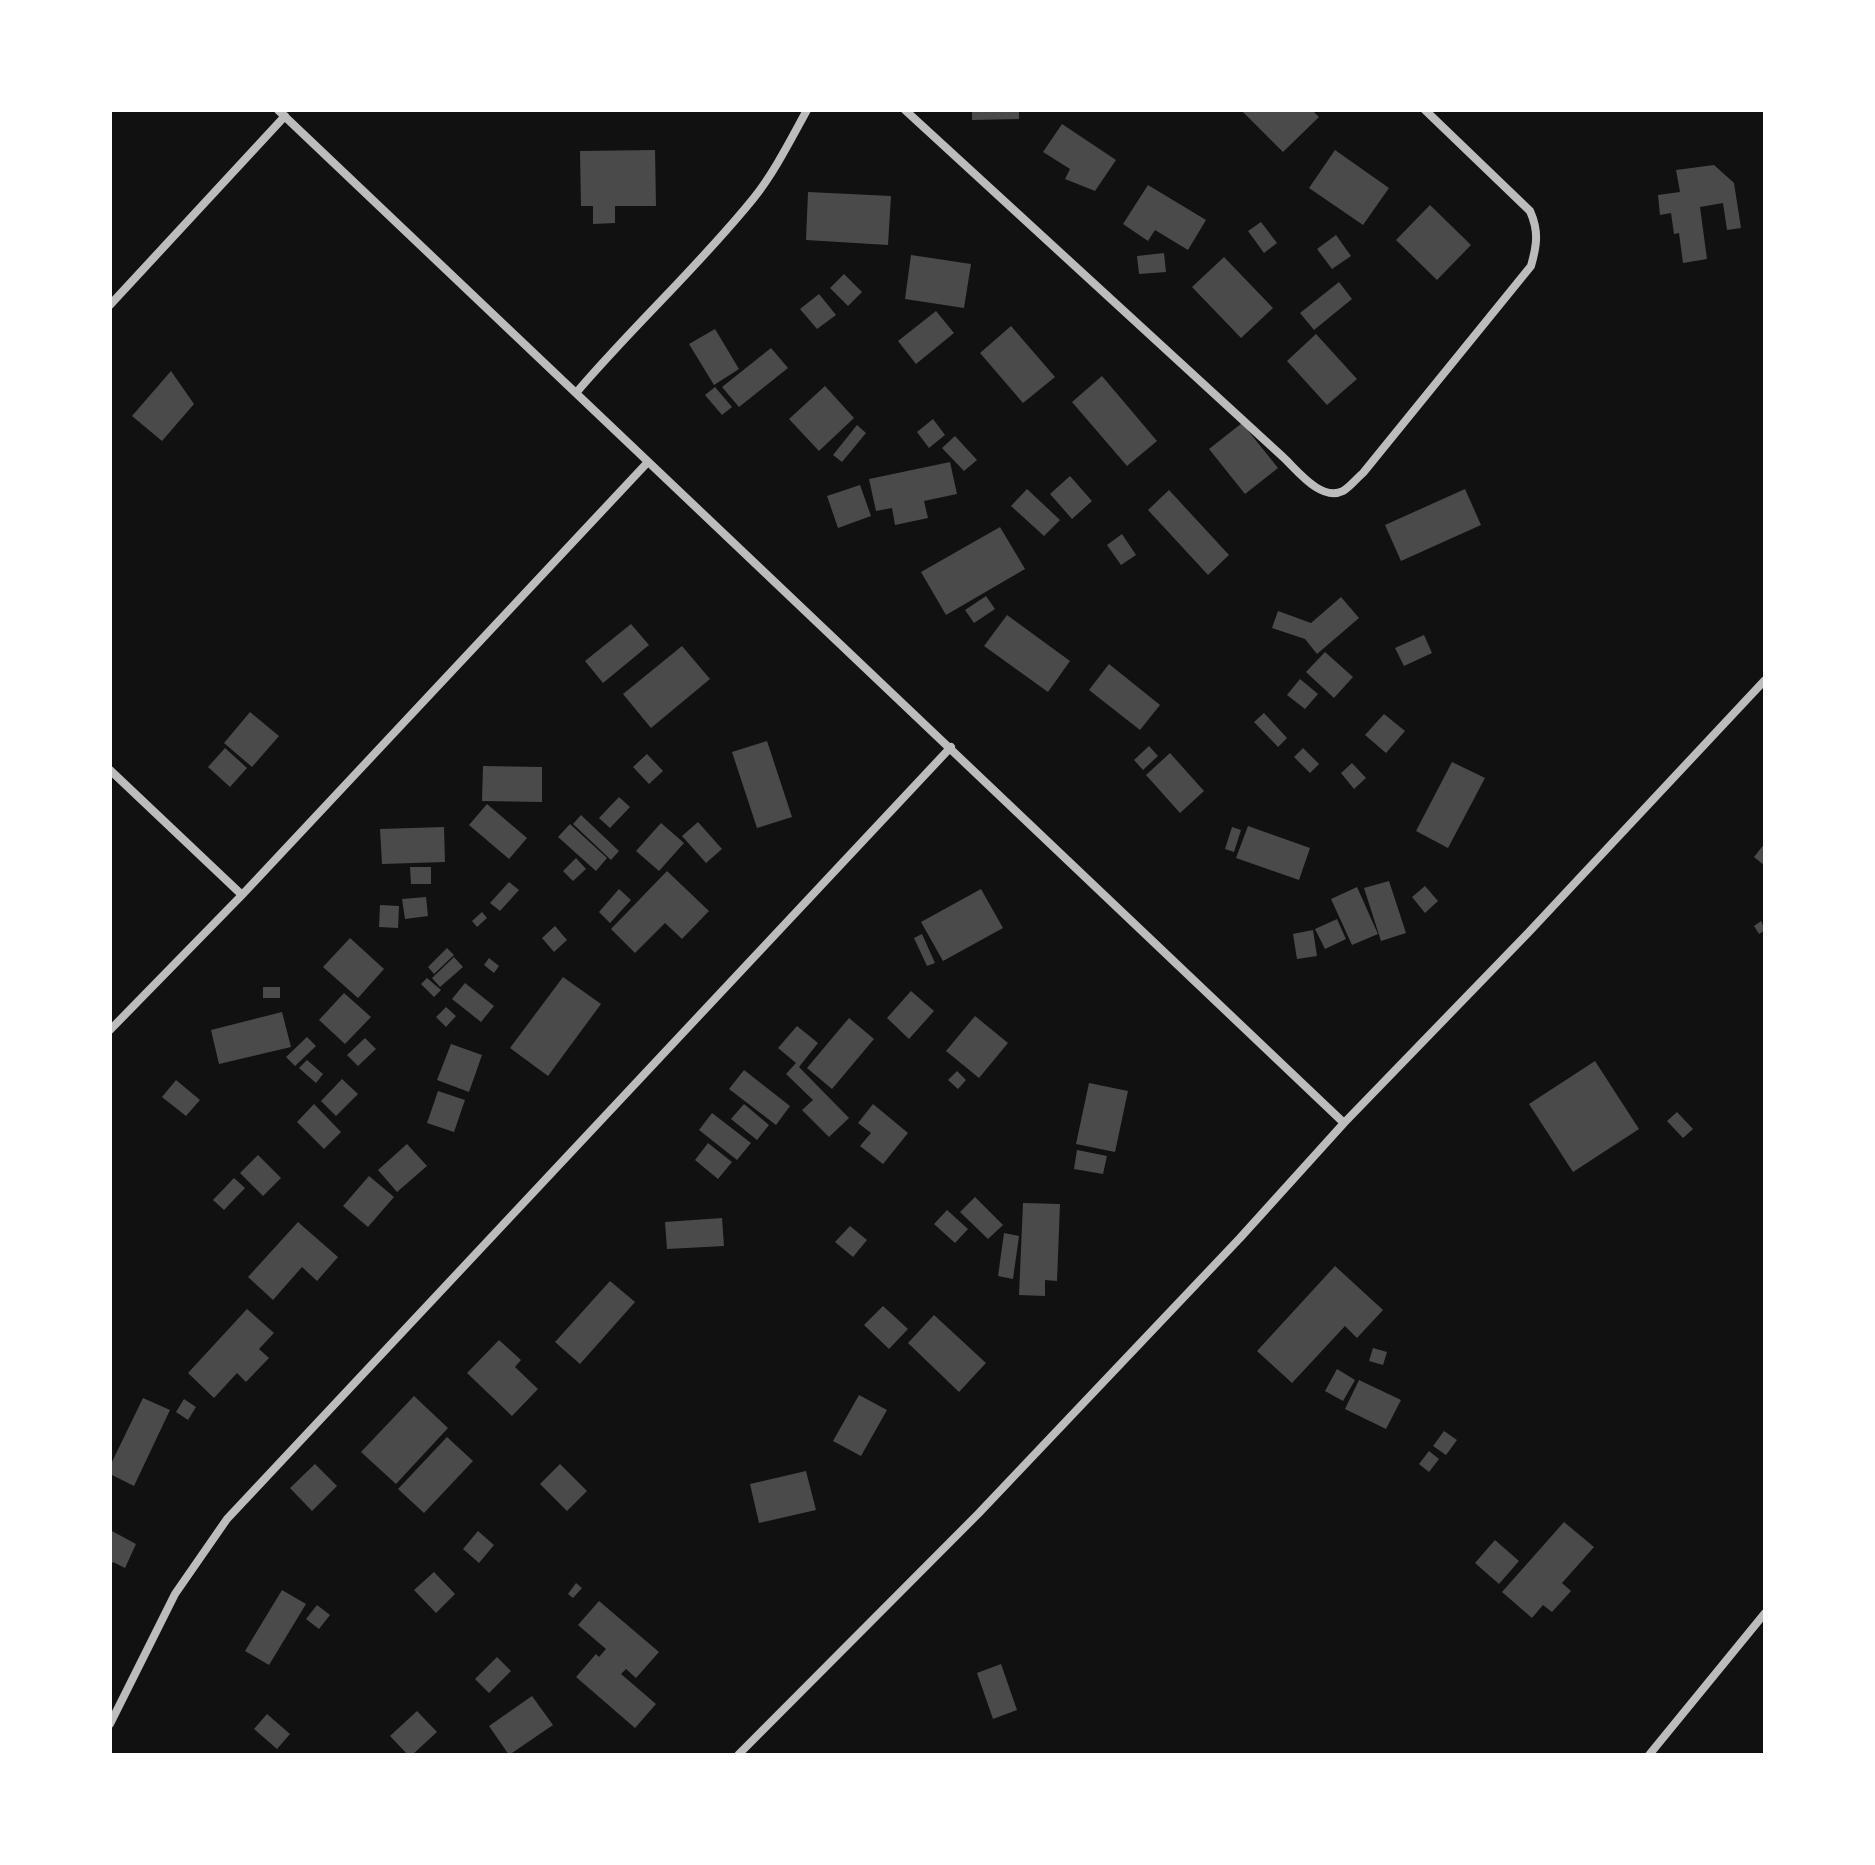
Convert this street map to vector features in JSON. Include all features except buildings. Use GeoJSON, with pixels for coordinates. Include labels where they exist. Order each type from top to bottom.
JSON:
{"type":"FeatureCollection","features":[{"type":"Feature","properties":{"kind":"street"},"geometry":{"type":"LineString","coordinates":[[576,393],[755,196],[807,110]]}},
{"type":"Feature","properties":{"kind":"street"},"geometry":{"type":"LineString","coordinates":[[905,110],[1305,477],[1327,493],[1342,492],[1363,473],[1531,266],[1538,243],[1537,226],[1530,211],[1425,110]]}},
{"type":"Feature","properties":{"kind":"street"},"geometry":{"type":"LineString","coordinates":[[110,305],[281,113],[1344,1123]]}},
{"type":"Feature","properties":{"kind":"street"},"geometry":{"type":"LineString","coordinates":[[110,1030],[242,895],[647,463]]}},
{"type":"Feature","properties":{"kind":"street"},"geometry":{"type":"LineString","coordinates":[[738,1755],[978,1514],[1765,680]]}},
{"type":"Feature","properties":{"kind":"street"},"geometry":{"type":"LineString","coordinates":[[110,1724],[175,1594],[227,1519],[951,747]]}},
{"type":"Feature","properties":{"kind":"street"},"geometry":{"type":"LineString","coordinates":[[110,770],[242,895]]}},
{"type":"Feature","properties":{"kind":"street"},"geometry":{"type":"LineString","coordinates":[[1649,1755],[1765,1613]]}}]}
